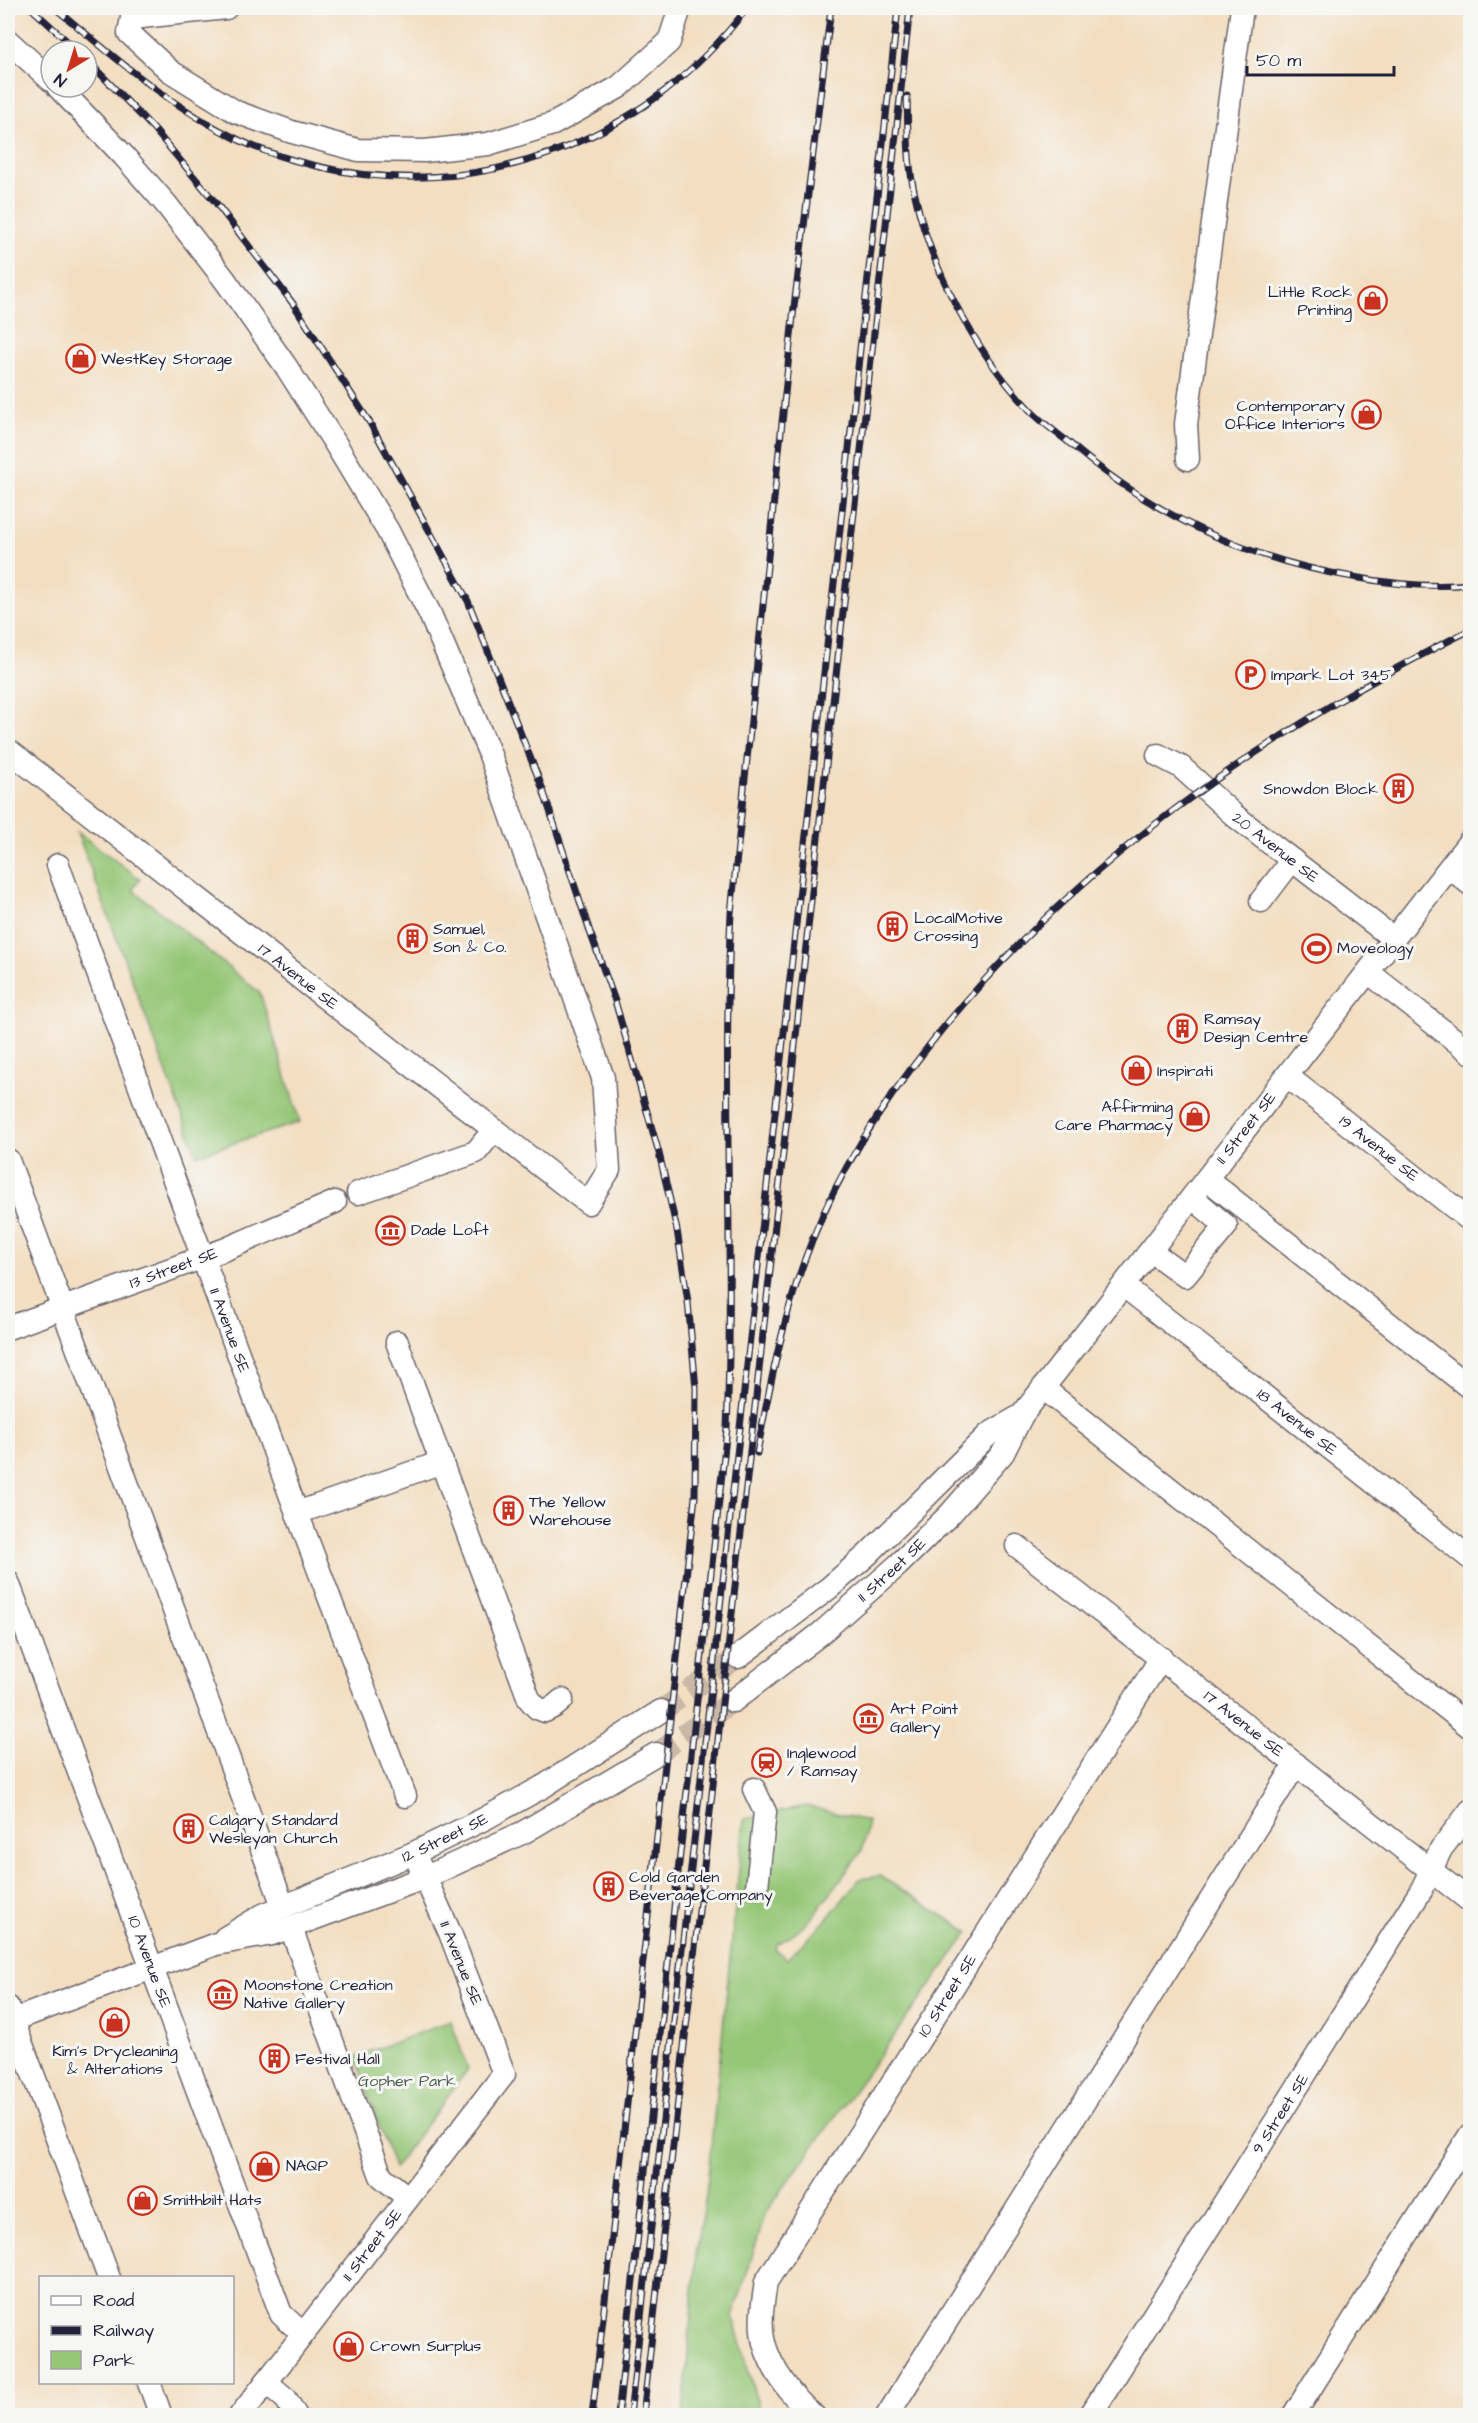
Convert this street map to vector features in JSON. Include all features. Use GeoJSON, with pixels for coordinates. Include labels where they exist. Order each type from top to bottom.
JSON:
{"type":"FeatureCollection","features":[{"type":"Feature","properties":{"kind":"street"},"geometry":{"type":"LineString","coordinates":[[226,8],[126,13],[129,33],[170,71],[236,112],[292,132],[358,150],[425,151],[488,144],[553,124],[619,87],[669,42],[680,8]]}},
{"type":"Feature","properties":{"kind":"street"},"geometry":{"type":"LineString","coordinates":[[1188,459],[1186,424],[1242,8]]}},
{"type":"Feature","properties":{"kind":"street"},"geometry":{"type":"LineString","coordinates":[[8,41],[39,69]]}},
{"type":"Feature","properties":{"kind":"street","name":"17 Avenue SE"},"geometry":{"type":"LineString","coordinates":[[8,750],[588,1203],[609,1170],[603,1078],[489,752],[430,614],[388,531],[285,365],[232,290],[159,196],[123,154],[70,99]]}},
{"type":"Feature","properties":{"kind":"street","name":"20 Avenue SE"},"geometry":{"type":"LineString","coordinates":[[1158,755],[1181,767],[1235,816],[1394,939]]}},
{"type":"Feature","properties":{"kind":"street","name":"11 Street SE"},"geometry":{"type":"LineString","coordinates":[[733,1701],[820,1634],[898,1565],[943,1520],[1003,1453],[1022,1415],[1470,841]]}},
{"type":"Feature","properties":{"kind":"street"},"geometry":{"type":"LineString","coordinates":[[1261,901],[1292,860]]}},
{"type":"Feature","properties":{"kind":"street","name":"11 Avenue SE"},"geometry":{"type":"LineString","coordinates":[[58,865],[297,1513],[405,1796]]}},
{"type":"Feature","properties":{"kind":"street"},"geometry":{"type":"LineString","coordinates":[[1450,868],[1470,884]]}},
{"type":"Feature","properties":{"kind":"street"},"geometry":{"type":"LineString","coordinates":[[1368,972],[1470,1052]]}},
{"type":"Feature","properties":{"kind":"street","name":"19 Avenue SE"},"geometry":{"type":"LineString","coordinates":[[1287,1076],[1470,1220]]}},
{"type":"Feature","properties":{"kind":"street"},"geometry":{"type":"LineString","coordinates":[[358,1193],[476,1152],[494,1130]]}},
{"type":"Feature","properties":{"kind":"street"},"geometry":{"type":"LineString","coordinates":[[8,1160],[283,1906]]}},
{"type":"Feature","properties":{"kind":"street"},"geometry":{"type":"LineString","coordinates":[[1207,1179],[1470,1388]]}},
{"type":"Feature","properties":{"kind":"street"},"geometry":{"type":"LineString","coordinates":[[1151,1251],[1185,1276],[1226,1226],[1193,1198]]}},
{"type":"Feature","properties":{"kind":"street","name":"13 Street SE"},"geometry":{"type":"LineString","coordinates":[[8,1328],[202,1258],[335,1202]]}},
{"type":"Feature","properties":{"kind":"street","name":"18 Avenue SE"},"geometry":{"type":"LineString","coordinates":[[1124,1286],[1470,1558]]}},
{"type":"Feature","properties":{"kind":"street"},"geometry":{"type":"LineString","coordinates":[[397,1342],[529,1699],[537,1708],[545,1711],[562,1700]]}},
{"type":"Feature","properties":{"kind":"street"},"geometry":{"type":"LineString","coordinates":[[1043,1388],[1470,1727]]}},
{"type":"Feature","properties":{"kind":"street","name":"11 Street SE"},"geometry":{"type":"LineString","coordinates":[[738,1657],[819,1596],[867,1556],[989,1434],[1022,1415]]}},
{"type":"Feature","properties":{"kind":"street"},"geometry":{"type":"LineString","coordinates":[[297,1513],[441,1462]]}},
{"type":"Feature","properties":{"kind":"street","name":"17 Avenue SE"},"geometry":{"type":"LineString","coordinates":[[1017,1546],[1470,1900]]}},
{"type":"Feature","properties":{"kind":"street","name":"10 Avenue SE"},"geometry":{"type":"LineString","coordinates":[[8,1582],[281,2314],[303,2334]]}},
{"type":"Feature","properties":{"kind":"street","name":"10 Street SE"},"geometry":{"type":"LineString","coordinates":[[814,2415],[802,2406],[779,2377],[764,2342],[762,2308],[766,2282],[1161,1658]]}},
{"type":"Feature","properties":{"kind":"street","name":"12 Street SE"},"geometry":{"type":"LineString","coordinates":[[216,1944],[263,1915],[414,1853],[484,1819],[544,1786],[661,1712]]}},
{"type":"Feature","properties":{"kind":"street","name":"12 Street SE"},"geometry":{"type":"LineString","coordinates":[[9,2016],[216,1944],[272,1934],[291,1928],[424,1878],[524,1832],[656,1754]]}},
{"type":"Feature","properties":{"kind":"street"},"geometry":{"type":"LineString","coordinates":[[887,2415],[1296,1764]]}},
{"type":"Feature","properties":{"kind":"street"},"geometry":{"type":"LineString","coordinates":[[754,1790],[765,1812],[757,1887]]}},
{"type":"Feature","properties":{"kind":"street","name":"9 Street SE"},"geometry":{"type":"LineString","coordinates":[[1090,2415],[1422,1889],[1441,1849],[1470,1811]]}},
{"type":"Feature","properties":{"kind":"street","name":"11 Avenue SE"},"geometry":{"type":"LineString","coordinates":[[414,1853],[450,1933],[504,2074]]}},
{"type":"Feature","properties":{"kind":"street"},"geometry":{"type":"LineString","coordinates":[[291,1928],[381,2176],[408,2198]]}},
{"type":"Feature","properties":{"kind":"street"},"geometry":{"type":"LineString","coordinates":[[9,2016],[110,2276]]}},
{"type":"Feature","properties":{"kind":"street","name":"11 Street SE"},"geometry":{"type":"LineString","coordinates":[[240,2415],[504,2074]]}},
{"type":"Feature","properties":{"kind":"street"},"geometry":{"type":"LineString","coordinates":[[1293,2415],[1470,2135]]}},
{"type":"Feature","properties":{"kind":"street"},"geometry":{"type":"LineString","coordinates":[[266,2382],[286,2399],[296,2415]]}},
{"type":"Feature","properties":{"kind":"street"},"geometry":{"type":"LineString","coordinates":[[150,2384],[161,2415]]}},
{"type":"Feature","properties":{"kind":"green space"},"geometry":{"type":"Polygon","coordinates":[[[77,832],[140,879],[133,890],[260,993],[300,1122],[197,1155],[77,832]]]}},
{"type":"Feature","properties":{"kind":"green space"},"geometry":{"type":"Polygon","coordinates":[[[806,1806],[868,1821],[862,1851],[814,1915],[804,1926],[777,1945],[776,1950],[787,1959],[824,1922],[860,1879],[880,1876],[969,1932],[766,2212],[733,2317],[760,2412],[763,2415],[683,2416],[696,2253],[706,2196],[744,1819],[806,1806]]]}},
{"type":"Feature","properties":{"kind":"green space","name":"Gopher Park"},"geometry":{"type":"Polygon","coordinates":[[[451,2021],[468,2069],[394,2168],[355,2057],[451,2021]]]}},
{"type":"Feature","properties":{"kind":"tunnel"},"geometry":{"type":"LineString","coordinates":[[661,1711],[738,1657]]}},
{"type":"Feature","properties":{"kind":"tunnel"},"geometry":{"type":"LineString","coordinates":[[656,1754],[733,1701]]}},
{"type":"Feature","properties":{"kind":"railway"},"geometry":{"type":"LineString","coordinates":[[31,8],[65,39]]}},
{"type":"Feature","properties":{"kind":"railway"},"geometry":{"type":"LineString","coordinates":[[55,8],[166,96],[214,127],[248,144],[312,165],[374,176],[435,177],[495,169],[553,152],[608,127],[659,95],[706,55],[747,8]]}},
{"type":"Feature","properties":{"kind":"railway"},"geometry":{"type":"LineString","coordinates":[[618,2416],[727,1428],[729,1364],[728,1042],[731,913],[794,307],[831,8]]}},
{"type":"Feature","properties":{"kind":"railway"},"geometry":{"type":"LineString","coordinates":[[630,2416],[898,8]]}},
{"type":"Feature","properties":{"kind":"railway"},"geometry":{"type":"LineString","coordinates":[[643,2416],[910,8]]}},
{"type":"Feature","properties":{"kind":"railway"},"geometry":{"type":"LineString","coordinates":[[99,72],[153,128],[216,203],[294,305],[370,423],[468,601],[542,787],[615,1001],[659,1153],[677,1230],[688,1302],[696,1388],[695,1497],[592,2416]]}},
{"type":"Feature","properties":{"kind":"railway"},"geometry":{"type":"LineString","coordinates":[[907,96],[908,146],[912,183],[922,223],[944,281],[958,309],[991,362],[1042,422],[1131,490],[1165,511],[1237,545],[1313,569],[1368,579],[1426,585],[1470,584]]}},
{"type":"Feature","properties":{"kind":"railway"},"geometry":{"type":"LineString","coordinates":[[757,1453],[773,1371],[794,1290],[824,1212],[850,1161],[880,1112],[931,1043],[987,978],[1047,917],[1111,860],[1178,807],[1248,758],[1320,712],[1470,630]]}},
{"type":"Feature","properties":{"kind":"place","name":"Little Rock Printing"},"geometry":{"type":"Point","coordinates":[1373,301]}},
{"type":"Feature","properties":{"kind":"place","name":"WestKey Storage"},"geometry":{"type":"Point","coordinates":[80,359]}},
{"type":"Feature","properties":{"kind":"place","name":"Contemporary Office Interiors"},"geometry":{"type":"Point","coordinates":[1366,415]}},
{"type":"Feature","properties":{"kind":"place","name":"Impark Lot 345"},"geometry":{"type":"Point","coordinates":[1250,675]}},
{"type":"Feature","properties":{"kind":"place","name":"Snowdon Block"},"geometry":{"type":"Point","coordinates":[1399,789]}},
{"type":"Feature","properties":{"kind":"place","name":"LocalMotive Crossing"},"geometry":{"type":"Point","coordinates":[893,927]}},
{"type":"Feature","properties":{"kind":"place","name":"Samuel, Son & Co."},"geometry":{"type":"Point","coordinates":[412,938]}},
{"type":"Feature","properties":{"kind":"place","name":"Moveology"},"geometry":{"type":"Point","coordinates":[1316,948]}},
{"type":"Feature","properties":{"kind":"place","name":"Ramsay Design Centre"},"geometry":{"type":"Point","coordinates":[1183,1028]}},
{"type":"Feature","properties":{"kind":"place","name":"Inspirati"},"geometry":{"type":"Point","coordinates":[1136,1071]}},
{"type":"Feature","properties":{"kind":"place","name":"Affirming Care Pharmacy"},"geometry":{"type":"Point","coordinates":[1194,1116]}},
{"type":"Feature","properties":{"kind":"place","name":"Dade Loft"},"geometry":{"type":"Point","coordinates":[390,1230]}},
{"type":"Feature","properties":{"kind":"place","name":"The Yellow Warehouse"},"geometry":{"type":"Point","coordinates":[508,1511]}},
{"type":"Feature","properties":{"kind":"place","name":"Art Point Gallery"},"geometry":{"type":"Point","coordinates":[869,1718]}},
{"type":"Feature","properties":{"kind":"place","name":"Inglewood / Ramsay"},"geometry":{"type":"Point","coordinates":[766,1762]}},
{"type":"Feature","properties":{"kind":"place","name":"Calgary Standard Wesleyan Church"},"geometry":{"type":"Point","coordinates":[188,1829]}},
{"type":"Feature","properties":{"kind":"place","name":"Cold Garden Beverage Company"},"geometry":{"type":"Point","coordinates":[608,1886]}},
{"type":"Feature","properties":{"kind":"place","name":"Moonstone Creation Native Gallery"},"geometry":{"type":"Point","coordinates":[223,1994]}},
{"type":"Feature","properties":{"kind":"place","name":"Kim's Drycleaning & Alterations"},"geometry":{"type":"Point","coordinates":[115,2023]}},
{"type":"Feature","properties":{"kind":"place","name":"Festival Hall"},"geometry":{"type":"Point","coordinates":[274,2059]}},
{"type":"Feature","properties":{"kind":"place","name":"NAQP"},"geometry":{"type":"Point","coordinates":[265,2166]}},
{"type":"Feature","properties":{"kind":"place","name":"Smithbilt Hats"},"geometry":{"type":"Point","coordinates":[142,2200]}},
{"type":"Feature","properties":{"kind":"place","name":"Crown Surplus"},"geometry":{"type":"Point","coordinates":[349,2346]}}]}
